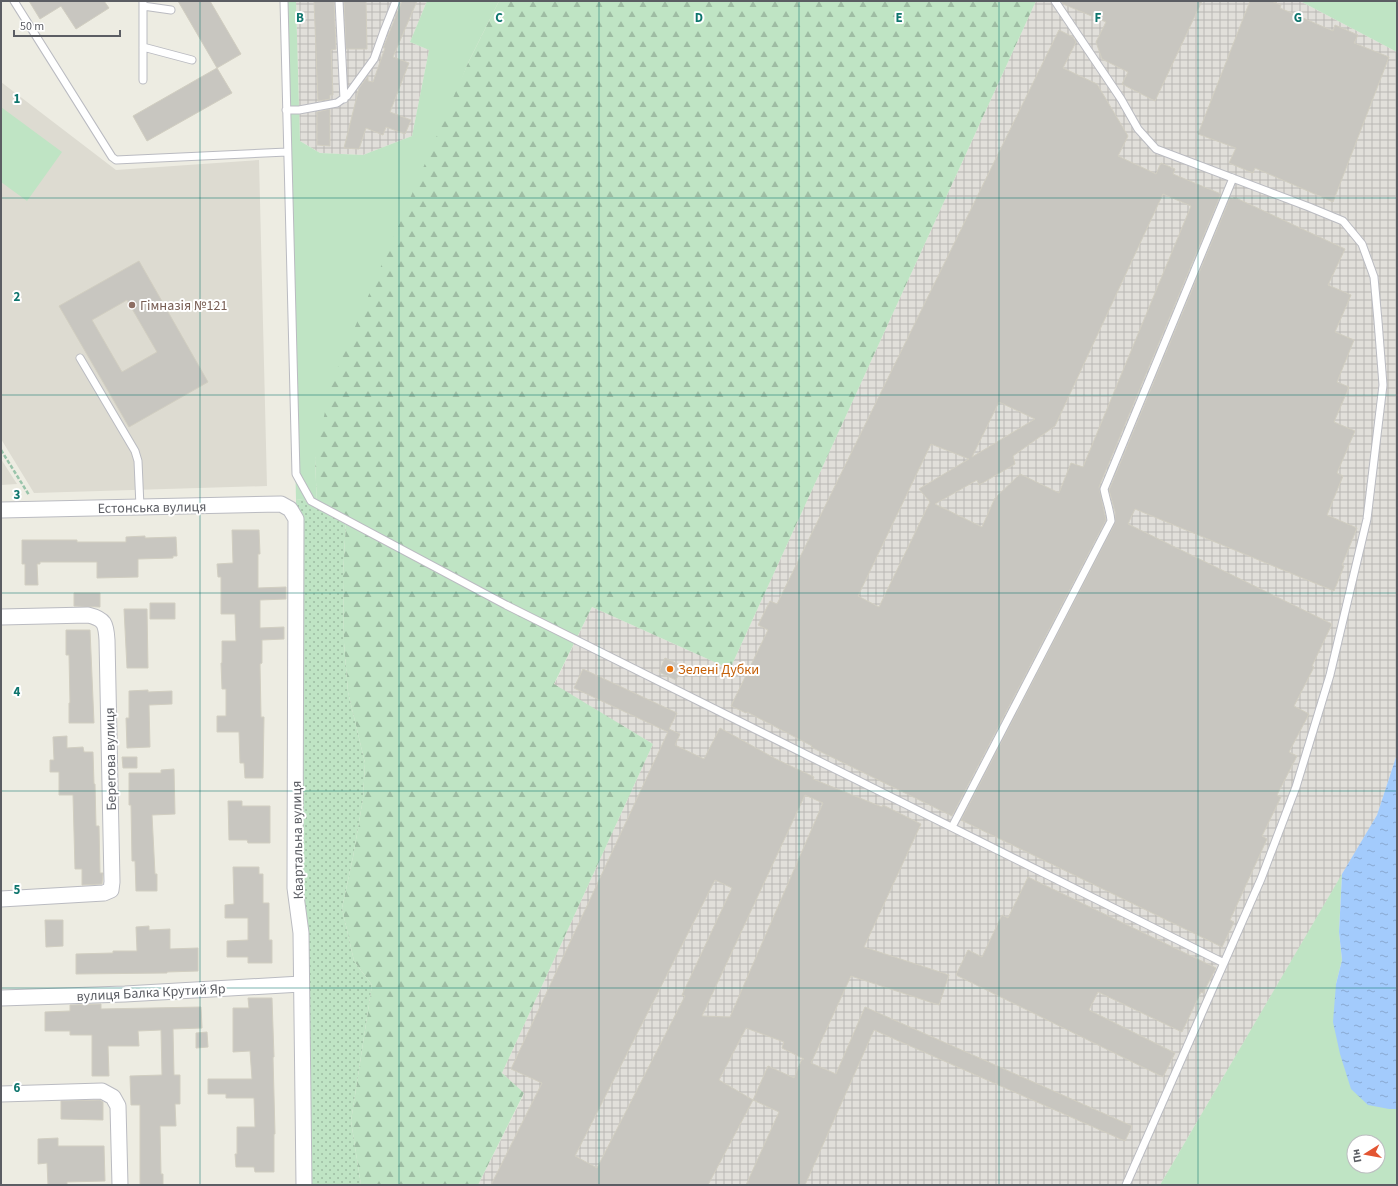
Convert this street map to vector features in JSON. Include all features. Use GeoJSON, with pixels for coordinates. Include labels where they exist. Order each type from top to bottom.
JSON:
{"type":"FeatureCollection","features":[{"type":"Feature","properties":{"kind":"street","name":"Естонська вулиця"},"geometry":{"type":"LineString","coordinates":[[1,510],[281,504],[290,509],[296,519]]}},
{"type":"Feature","properties":{"kind":"street","name":"Квартальна вулиця"},"geometry":{"type":"LineString","coordinates":[[296,519],[295,888],[301,933],[304,1185]]}},
{"type":"Feature","properties":{"kind":"street","name":"Берегова вулиця"},"geometry":{"type":"LineString","coordinates":[[1,617],[88,615],[99,618],[106,625],[112,882],[111,890],[104,893],[1,899]]}},
{"type":"Feature","properties":{"kind":"street","name":"вулиця Балка Крутий Яр"},"geometry":{"type":"LineString","coordinates":[[1,998],[125,994],[301,984]]}},
{"type":"Feature","properties":{"kind":"street"},"geometry":{"type":"LineString","coordinates":[[1,1094],[102,1091],[113,1097],[118,1106],[120,1185]]}},
{"type":"Feature","properties":{"kind":"lane"},"geometry":{"type":"LineString","coordinates":[[14,1],[112,157],[116,160],[287,152]]}},
{"type":"Feature","properties":{"kind":"lane"},"geometry":{"type":"LineString","coordinates":[[284,1],[296,474],[311,501],[506,605],[1224,963]]}},
{"type":"Feature","properties":{"kind":"lane"},"geometry":{"type":"LineString","coordinates":[[340,1],[344,99]]}},
{"type":"Feature","properties":{"kind":"lane"},"geometry":{"type":"LineString","coordinates":[[286,110],[314,108],[337,103],[344,99],[374,59],[396,1]]}},
{"type":"Feature","properties":{"kind":"lane"},"geometry":{"type":"LineString","coordinates":[[1055,1],[1121,99],[1138,129],[1156,149],[1343,221],[1362,244],[1374,278],[1383,385],[1367,519],[1330,675],[1296,787],[1262,879],[1126,1185]]}},
{"type":"Feature","properties":{"kind":"lane"},"geometry":{"type":"LineString","coordinates":[[143,80],[143,4],[171,10]]}},
{"type":"Feature","properties":{"kind":"lane"},"geometry":{"type":"LineString","coordinates":[[143,47],[192,60]]}},
{"type":"Feature","properties":{"kind":"lane"},"geometry":{"type":"LineString","coordinates":[[952,828],[1111,521],[1110,510],[1105,498],[1104,489],[1233,178]]}},
{"type":"Feature","properties":{"kind":"lane"},"geometry":{"type":"LineString","coordinates":[[80,358],[135,451],[138,461],[140,507]]}},
{"type":"Feature","properties":{"kind":"path"},"geometry":{"type":"LineString","coordinates":[[1,450],[39,510]]}},
{"type":"Feature","properties":{"kind":"shaded area"},"geometry":{"type":"Polygon","coordinates":[[[296,1],[427,1],[410,42],[429,50],[412,136],[363,155],[320,153],[300,141],[296,1]]]}},
{"type":"Feature","properties":{"kind":"shaded area"},"geometry":{"type":"Polygon","coordinates":[[[1036,1],[1300,1],[1397,52],[1397,754],[1377,815],[1160,1185],[478,1185],[524,1094],[502,1073],[653,744],[554,685],[592,607],[730,669],[1036,1]]]}},
{"type":"Feature","properties":{"kind":"shaded area","name":"Гімназія №121"},"geometry":{"type":"Polygon","coordinates":[[[1,82],[116,170],[259,160],[267,486],[34,493],[1,439],[1,82]]]}},
{"type":"Feature","properties":{"kind":"shaded area"},"geometry":{"type":"Polygon","coordinates":[[[1,459],[17,484],[1,485],[1,459]]]}},
{"type":"Feature","properties":{"kind":"green space"},"geometry":{"type":"Polygon","coordinates":[[[284,1],[296,1],[300,141],[320,153],[363,155],[412,136],[429,50],[410,42],[427,1],[499,1],[468,63],[315,459],[317,505],[311,501],[296,499],[284,1]]]}},
{"type":"Feature","properties":{"kind":"green space"},"geometry":{"type":"Polygon","coordinates":[[[499,1],[1036,1],[730,669],[592,607],[554,684],[653,744],[502,1073],[524,1093],[478,1185],[361,1185],[351,1121],[372,985],[354,961],[342,908],[363,799],[365,763],[348,692],[344,643],[343,576],[346,520],[317,505],[315,459],[331,383],[468,63],[499,1]]]}},
{"type":"Feature","properties":{"kind":"green space"},"geometry":{"type":"Polygon","coordinates":[[[1300,1],[1397,1],[1397,52],[1300,1]]]}},
{"type":"Feature","properties":{"kind":"green space"},"geometry":{"type":"Polygon","coordinates":[[[1,107],[62,152],[27,201],[1,182],[1,107]]]}},
{"type":"Feature","properties":{"kind":"green space"},"geometry":{"type":"Polygon","coordinates":[[[296,499],[311,501],[346,520],[343,576],[344,643],[348,692],[365,763],[363,799],[342,908],[354,961],[372,985],[351,1121],[361,1185],[304,1185],[295,888],[296,499]]]}},
{"type":"Feature","properties":{"kind":"green space"},"geometry":{"type":"Polygon","coordinates":[[[1342,874],[1339,932],[1342,960],[1336,984],[1389,1109],[1397,1109],[1397,1185],[1160,1185],[1342,874]]]}},
{"type":"Feature","properties":{"kind":"water"},"geometry":{"type":"Polygon","coordinates":[[[1397,754],[1397,1109],[1389,1109],[1368,1105],[1351,1089],[1340,1054],[1333,1022],[1336,984],[1342,960],[1339,932],[1342,874],[1377,815],[1397,754]]]}},
{"type":"Feature","properties":{"kind":"building"},"geometry":{"type":"Polygon","coordinates":[[[29,1],[104,1],[109,8],[76,29],[61,6],[40,19],[29,1]]]}},
{"type":"Feature","properties":{"kind":"building"},"geometry":{"type":"Polygon","coordinates":[[[178,1],[210,1],[241,54],[217,68],[178,1]]]}},
{"type":"Feature","properties":{"kind":"building"},"geometry":{"type":"Polygon","coordinates":[[[314,1],[334,1],[336,49],[331,50],[333,95],[330,95],[330,99],[318,101],[314,1]]]}},
{"type":"Feature","properties":{"kind":"building"},"geometry":{"type":"Polygon","coordinates":[[[344,1],[366,1],[367,49],[346,49],[344,1]]]}},
{"type":"Feature","properties":{"kind":"building"},"geometry":{"type":"Polygon","coordinates":[[[402,1],[417,1],[393,57],[409,63],[390,112],[411,120],[405,134],[386,127],[383,135],[366,128],[359,149],[344,148],[359,88],[368,76],[368,81],[373,82],[385,48],[383,48],[402,1]]]}},
{"type":"Feature","properties":{"kind":"building"},"geometry":{"type":"Polygon","coordinates":[[[1061,1],[1202,1],[1155,101],[1122,84],[1128,72],[1102,59],[1096,42],[1106,22],[1063,4],[1061,1]]]}},
{"type":"Feature","properties":{"kind":"building"},"geometry":{"type":"Polygon","coordinates":[[[1250,1],[1271,1],[1281,5],[1280,8],[1333,31],[1335,25],[1358,35],[1354,43],[1389,57],[1333,202],[1255,168],[1253,173],[1229,163],[1236,148],[1198,134],[1250,1]]]}},
{"type":"Feature","properties":{"kind":"building"},"geometry":{"type":"Polygon","coordinates":[[[1059,30],[1073,37],[1076,42],[1063,68],[1097,84],[1128,136],[1118,156],[1156,174],[1161,163],[1175,169],[1173,174],[1221,194],[1099,487],[1106,520],[952,816],[811,747],[812,746],[747,712],[746,713],[731,706],[768,630],[758,625],[770,601],[777,604],[1059,30]],[[1163,194],[1055,426],[1013,456],[1015,464],[979,485],[977,480],[935,504],[982,527],[995,498],[1020,474],[1059,493],[1071,463],[1083,467],[1191,206],[1163,194]],[[999,402],[972,457],[1035,419],[999,402]],[[931,444],[858,596],[879,607],[930,502],[919,489],[969,459],[931,444]]]}},
{"type":"Feature","properties":{"kind":"building"},"geometry":{"type":"Polygon","coordinates":[[[217,68],[232,93],[147,141],[133,116],[217,68]]]}},
{"type":"Feature","properties":{"kind":"building"},"geometry":{"type":"Polygon","coordinates":[[[330,109],[330,146],[317,145],[317,112],[330,109]]]}},
{"type":"Feature","properties":{"kind":"building"},"geometry":{"type":"Polygon","coordinates":[[[1234,197],[1345,249],[1328,285],[1351,295],[1335,332],[1354,340],[1337,382],[1349,387],[1334,422],[1355,431],[1337,473],[1343,476],[1327,515],[1357,528],[1342,565],[1344,566],[1334,591],[1135,509],[1128,524],[1332,624],[1312,666],[1314,667],[1294,706],[1309,714],[1289,752],[1297,756],[1277,795],[1281,797],[1262,836],[1267,839],[1230,920],[1234,922],[1222,947],[961,820],[1115,523],[1115,512],[1109,490],[1230,198],[1233,199],[1234,197]]]}},
{"type":"Feature","properties":{"kind":"building"},"geometry":{"type":"Polygon","coordinates":[[[139,261],[208,382],[129,427],[59,306],[139,261]],[[127,300],[92,320],[122,372],[157,352],[127,300]]]}},
{"type":"Feature","properties":{"kind":"building"},"geometry":{"type":"Polygon","coordinates":[[[232,530],[259,530],[260,554],[258,554],[258,588],[286,587],[286,599],[260,600],[260,628],[284,627],[284,639],[262,640],[262,663],[260,664],[261,717],[264,717],[263,778],[245,778],[244,763],[240,763],[239,732],[217,732],[217,716],[226,716],[226,689],[222,689],[222,641],[236,641],[235,614],[221,614],[221,577],[218,577],[217,564],[233,563],[232,530]]]}},
{"type":"Feature","properties":{"kind":"building"},"geometry":{"type":"Polygon","coordinates":[[[145,536],[145,538],[176,537],[177,556],[173,556],[173,558],[138,559],[138,577],[97,578],[97,562],[40,562],[40,564],[37,564],[38,585],[25,585],[25,564],[22,564],[22,540],[126,542],[126,537],[145,536]]]}},
{"type":"Feature","properties":{"kind":"building"},"geometry":{"type":"Polygon","coordinates":[[[74,593],[100,593],[100,607],[74,606],[74,593]]]}},
{"type":"Feature","properties":{"kind":"building"},"geometry":{"type":"Polygon","coordinates":[[[150,603],[175,603],[175,619],[150,619],[150,603]]]}},
{"type":"Feature","properties":{"kind":"building"},"geometry":{"type":"Polygon","coordinates":[[[124,609],[147,609],[148,668],[127,668],[124,609]]]}},
{"type":"Feature","properties":{"kind":"building"},"geometry":{"type":"Polygon","coordinates":[[[66,630],[90,630],[94,723],[69,723],[69,655],[66,655],[66,630]]]}},
{"type":"Feature","properties":{"kind":"building","name":"Зелені Дубки"},"geometry":{"type":"Polygon","coordinates":[[[665,658],[682,666],[676,680],[659,672],[665,658]]]}},
{"type":"Feature","properties":{"kind":"building"},"geometry":{"type":"Polygon","coordinates":[[[583,669],[677,713],[669,729],[680,734],[675,745],[704,759],[720,728],[776,759],[814,777],[813,779],[882,807],[883,805],[921,824],[864,947],[949,975],[939,1005],[851,976],[811,1063],[836,1074],[865,1007],[1132,1126],[1125,1141],[874,1030],[805,1185],[746,1185],[779,1112],[753,1100],[708,1185],[491,1185],[542,1083],[511,1069],[668,732],[574,688],[583,669]],[[805,795],[702,1016],[730,1017],[823,803],[805,795]],[[715,880],[575,1156],[597,1168],[685,996],[682,995],[732,888],[715,880]],[[746,1028],[719,1080],[753,1100],[768,1066],[794,1078],[802,1059],[804,1059],[782,1048],[784,1042],[746,1028]]]}},
{"type":"Feature","properties":{"kind":"building"},"geometry":{"type":"Polygon","coordinates":[[[148,690],[148,692],[172,691],[172,704],[149,705],[150,747],[127,748],[126,718],[129,718],[129,691],[148,690]]]}},
{"type":"Feature","properties":{"kind":"building"},"geometry":{"type":"Polygon","coordinates":[[[67,736],[67,748],[83,747],[84,752],[93,752],[96,826],[99,826],[100,873],[103,873],[102,884],[82,885],[82,869],[75,869],[73,795],[59,795],[59,772],[50,772],[50,760],[54,760],[53,737],[67,736]]]}},
{"type":"Feature","properties":{"kind":"building"},"geometry":{"type":"Polygon","coordinates":[[[122,757],[137,757],[137,768],[123,768],[122,757]]]}},
{"type":"Feature","properties":{"kind":"building"},"geometry":{"type":"Polygon","coordinates":[[[174,769],[175,814],[152,815],[157,891],[136,891],[135,861],[132,861],[129,773],[161,773],[161,770],[174,769]]]}},
{"type":"Feature","properties":{"kind":"building"},"geometry":{"type":"Polygon","coordinates":[[[228,801],[242,801],[242,806],[270,806],[270,843],[248,843],[247,840],[229,840],[228,801]]]}},
{"type":"Feature","properties":{"kind":"building"},"geometry":{"type":"Polygon","coordinates":[[[233,867],[259,867],[259,874],[263,874],[263,903],[269,903],[269,940],[272,940],[272,963],[248,963],[248,957],[227,957],[227,941],[248,940],[248,918],[225,918],[225,905],[234,904],[233,867]]]}},
{"type":"Feature","properties":{"kind":"building"},"geometry":{"type":"Polygon","coordinates":[[[1028,877],[1216,968],[1203,993],[1201,992],[1182,1032],[1098,992],[1089,1010],[1175,1053],[1163,1077],[956,975],[968,950],[982,957],[1002,915],[1008,918],[1028,877]]]}},
{"type":"Feature","properties":{"kind":"building"},"geometry":{"type":"Polygon","coordinates":[[[45,920],[63,920],[63,946],[46,947],[45,920]]]}},
{"type":"Feature","properties":{"kind":"building"},"geometry":{"type":"Polygon","coordinates":[[[149,926],[149,930],[170,929],[170,949],[198,948],[198,971],[167,973],[76,974],[76,954],[137,951],[136,927],[149,926]]]}},
{"type":"Feature","properties":{"kind":"building"},"geometry":{"type":"Polygon","coordinates":[[[248,998],[272,998],[275,1134],[274,1172],[255,1172],[254,1167],[236,1167],[235,1154],[237,1154],[237,1127],[255,1127],[254,1098],[226,1098],[226,1094],[208,1094],[208,1079],[252,1079],[250,1051],[233,1052],[233,1008],[249,1008],[248,998]]]}},
{"type":"Feature","properties":{"kind":"building"},"geometry":{"type":"Polygon","coordinates":[[[101,1004],[101,1009],[201,1007],[202,1028],[173,1029],[174,1075],[180,1075],[180,1104],[175,1104],[176,1126],[160,1126],[161,1174],[163,1174],[163,1185],[140,1185],[140,1105],[131,1105],[130,1076],[162,1075],[161,1030],[138,1031],[139,1046],[108,1046],[109,1076],[92,1076],[92,1035],[70,1035],[70,1031],[45,1031],[45,1012],[70,1011],[70,1005],[101,1004]]]}},
{"type":"Feature","properties":{"kind":"building"},"geometry":{"type":"Polygon","coordinates":[[[207,1032],[208,1047],[196,1048],[196,1033],[207,1032]]]}},
{"type":"Feature","properties":{"kind":"building"},"geometry":{"type":"Polygon","coordinates":[[[100,1100],[103,1102],[103,1120],[61,1119],[61,1101],[100,1100]]]}},
{"type":"Feature","properties":{"kind":"building"},"geometry":{"type":"Polygon","coordinates":[[[58,1138],[58,1146],[104,1146],[105,1181],[67,1182],[67,1185],[48,1185],[47,1163],[38,1164],[38,1139],[58,1138]]]}},
{"type":"Feature","properties":{"kind":"place","name":"Гімназія №121"},"geometry":{"type":"Point","coordinates":[132,305]}},
{"type":"Feature","properties":{"kind":"place","name":"Зелені Дубки"},"geometry":{"type":"Point","coordinates":[670,669]}}]}
